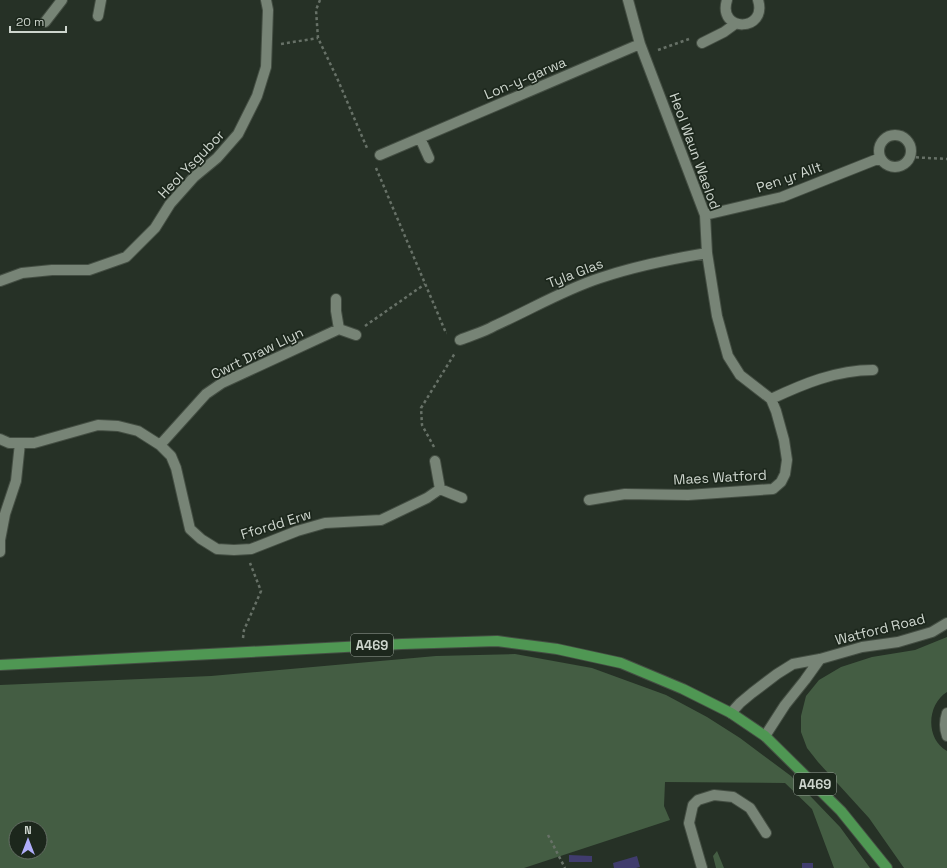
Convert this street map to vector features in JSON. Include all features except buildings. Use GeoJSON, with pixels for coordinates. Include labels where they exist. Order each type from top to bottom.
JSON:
{"type":"FeatureCollection","features":[{"type":"Feature","properties":{"kind":"main road","name":"A469"},"geometry":{"type":"LineString","coordinates":[[0,666],[241,652],[497,641],[557,649],[622,663],[683,689],[731,713],[765,736],[841,811],[887,868]]}},
{"type":"Feature","properties":{"kind":"street"},"geometry":{"type":"LineString","coordinates":[[46,22],[62,0]]}},
{"type":"Feature","properties":{"kind":"street"},"geometry":{"type":"LineString","coordinates":[[98,16],[101,0]]}},
{"type":"Feature","properties":{"kind":"street","name":"Heol Ysgubor"},"geometry":{"type":"LineString","coordinates":[[0,281],[22,273],[52,270],[89,270],[126,257],[155,228],[170,204],[194,177],[217,158],[238,134],[257,96],[266,67],[268,10],[266,0]]}},
{"type":"Feature","properties":{"kind":"street","name":"Heol Waun Waelod"},"geometry":{"type":"LineString","coordinates":[[628,0],[640,44],[704,215],[707,253],[717,316]]}},
{"type":"Feature","properties":{"kind":"street"},"geometry":{"type":"LineString","coordinates":[[727,0],[725,6],[729,19],[735,24],[742,25],[749,24],[755,20],[759,14],[760,6],[758,0]]}},
{"type":"Feature","properties":{"kind":"street"},"geometry":{"type":"LineString","coordinates":[[702,43],[724,32],[735,24]]}},
{"type":"Feature","properties":{"kind":"street","name":"Lon-y-garwa"},"geometry":{"type":"LineString","coordinates":[[380,155],[640,44]]}},
{"type":"Feature","properties":{"kind":"street"},"geometry":{"type":"LineString","coordinates":[[894,135],[904,138],[910,147],[910,157],[903,165],[893,167],[883,162],[880,158],[879,153],[881,143],[885,139],[894,135]]}},
{"type":"Feature","properties":{"kind":"street"},"geometry":{"type":"LineString","coordinates":[[420,138],[428,158]]}},
{"type":"Feature","properties":{"kind":"street","name":"Pen yr Allt"},"geometry":{"type":"LineString","coordinates":[[704,215],[782,197],[880,158]]}},
{"type":"Feature","properties":{"kind":"street","name":"Tyla Glas"},"geometry":{"type":"LineString","coordinates":[[460,340],[493,327],[545,300],[599,278],[644,265],[707,253]]}},
{"type":"Feature","properties":{"kind":"street"},"geometry":{"type":"LineString","coordinates":[[336,299],[336,312],[339,329],[356,335]]}},
{"type":"Feature","properties":{"kind":"street","name":"Maes Watford"},"geometry":{"type":"LineString","coordinates":[[589,500],[625,494],[688,495],[773,489],[781,482],[785,474],[787,460],[784,440],[778,418],[770,399],[740,374],[734,367],[728,356],[717,316]]}},
{"type":"Feature","properties":{"kind":"street","name":"Cwrt Draw Llyn"},"geometry":{"type":"LineString","coordinates":[[160,445],[206,394],[222,383],[339,329]]}},
{"type":"Feature","properties":{"kind":"street"},"geometry":{"type":"LineString","coordinates":[[770,399],[832,375],[873,370]]}},
{"type":"Feature","properties":{"kind":"street","name":"Ffordd Erw"},"geometry":{"type":"LineString","coordinates":[[0,439],[9,443],[34,444],[98,425],[118,426],[138,431],[160,445],[171,456],[176,468],[190,529],[201,539],[217,549],[251,549],[297,531],[325,523],[381,520],[427,498],[440,489]]}},
{"type":"Feature","properties":{"kind":"street"},"geometry":{"type":"LineString","coordinates":[[0,552],[0,540],[5,514],[16,481],[20,443]]}},
{"type":"Feature","properties":{"kind":"street"},"geometry":{"type":"LineString","coordinates":[[435,461],[440,489],[462,498]]}},
{"type":"Feature","properties":{"kind":"street","name":"Watford Road"},"geometry":{"type":"LineString","coordinates":[[731,713],[752,693],[793,664],[820,659],[862,647],[898,642],[932,632],[947,623]]}},
{"type":"Feature","properties":{"kind":"street","name":"Watford Road"},"geometry":{"type":"LineString","coordinates":[[765,736],[785,705],[820,659]]}},
{"type":"Feature","properties":{"kind":"street"},"geometry":{"type":"LineString","coordinates":[[947,713],[944,720],[944,728],[947,736]]}},
{"type":"Feature","properties":{"kind":"street"},"geometry":{"type":"LineString","coordinates":[[702,868],[689,823],[693,805],[698,800],[714,795],[733,797],[750,808],[766,833]]}},
{"type":"Feature","properties":{"kind":"path"},"geometry":{"type":"LineString","coordinates":[[320,0],[316,10],[318,38],[368,151]]}},
{"type":"Feature","properties":{"kind":"path"},"geometry":{"type":"LineString","coordinates":[[266,46],[318,38]]}},
{"type":"Feature","properties":{"kind":"path"},"geometry":{"type":"LineString","coordinates":[[644,55],[692,38],[702,43]]}},
{"type":"Feature","properties":{"kind":"path"},"geometry":{"type":"LineString","coordinates":[[910,157],[947,159]]}},
{"type":"Feature","properties":{"kind":"path"},"geometry":{"type":"LineString","coordinates":[[375,165],[446,333],[460,340],[453,357],[421,408],[422,425],[435,449],[435,461]]}},
{"type":"Feature","properties":{"kind":"path"},"geometry":{"type":"LineString","coordinates":[[356,335],[368,323],[425,284]]}},
{"type":"Feature","properties":{"kind":"path"},"geometry":{"type":"LineString","coordinates":[[241,652],[244,630],[261,591],[252,567]]}},
{"type":"Feature","properties":{"kind":"path"},"geometry":{"type":"LineString","coordinates":[[548,835],[565,868]]}},
{"type":"Feature","properties":{"kind":"green space"},"geometry":{"type":"Polygon","coordinates":[[[947,637],[947,692],[940,697],[935,705],[931,722],[935,738],[940,746],[947,751],[947,868],[904,868],[869,818],[807,748],[801,732],[801,716],[806,696],[819,680],[841,667],[872,657],[915,650],[947,637]]]}},
{"type":"Feature","properties":{"kind":"green space"},"geometry":{"type":"Polygon","coordinates":[[[515,654],[592,668],[666,695],[707,717],[740,738],[791,776],[840,827],[870,868],[834,868],[812,809],[785,783],[665,782],[664,806],[670,820],[524,868],[0,868],[0,685],[211,676],[436,656],[515,654]]]}},
{"type":"Feature","properties":{"kind":"green space"},"geometry":{"type":"Polygon","coordinates":[[[717,851],[724,868],[716,868],[713,856],[717,851]]]}}]}
